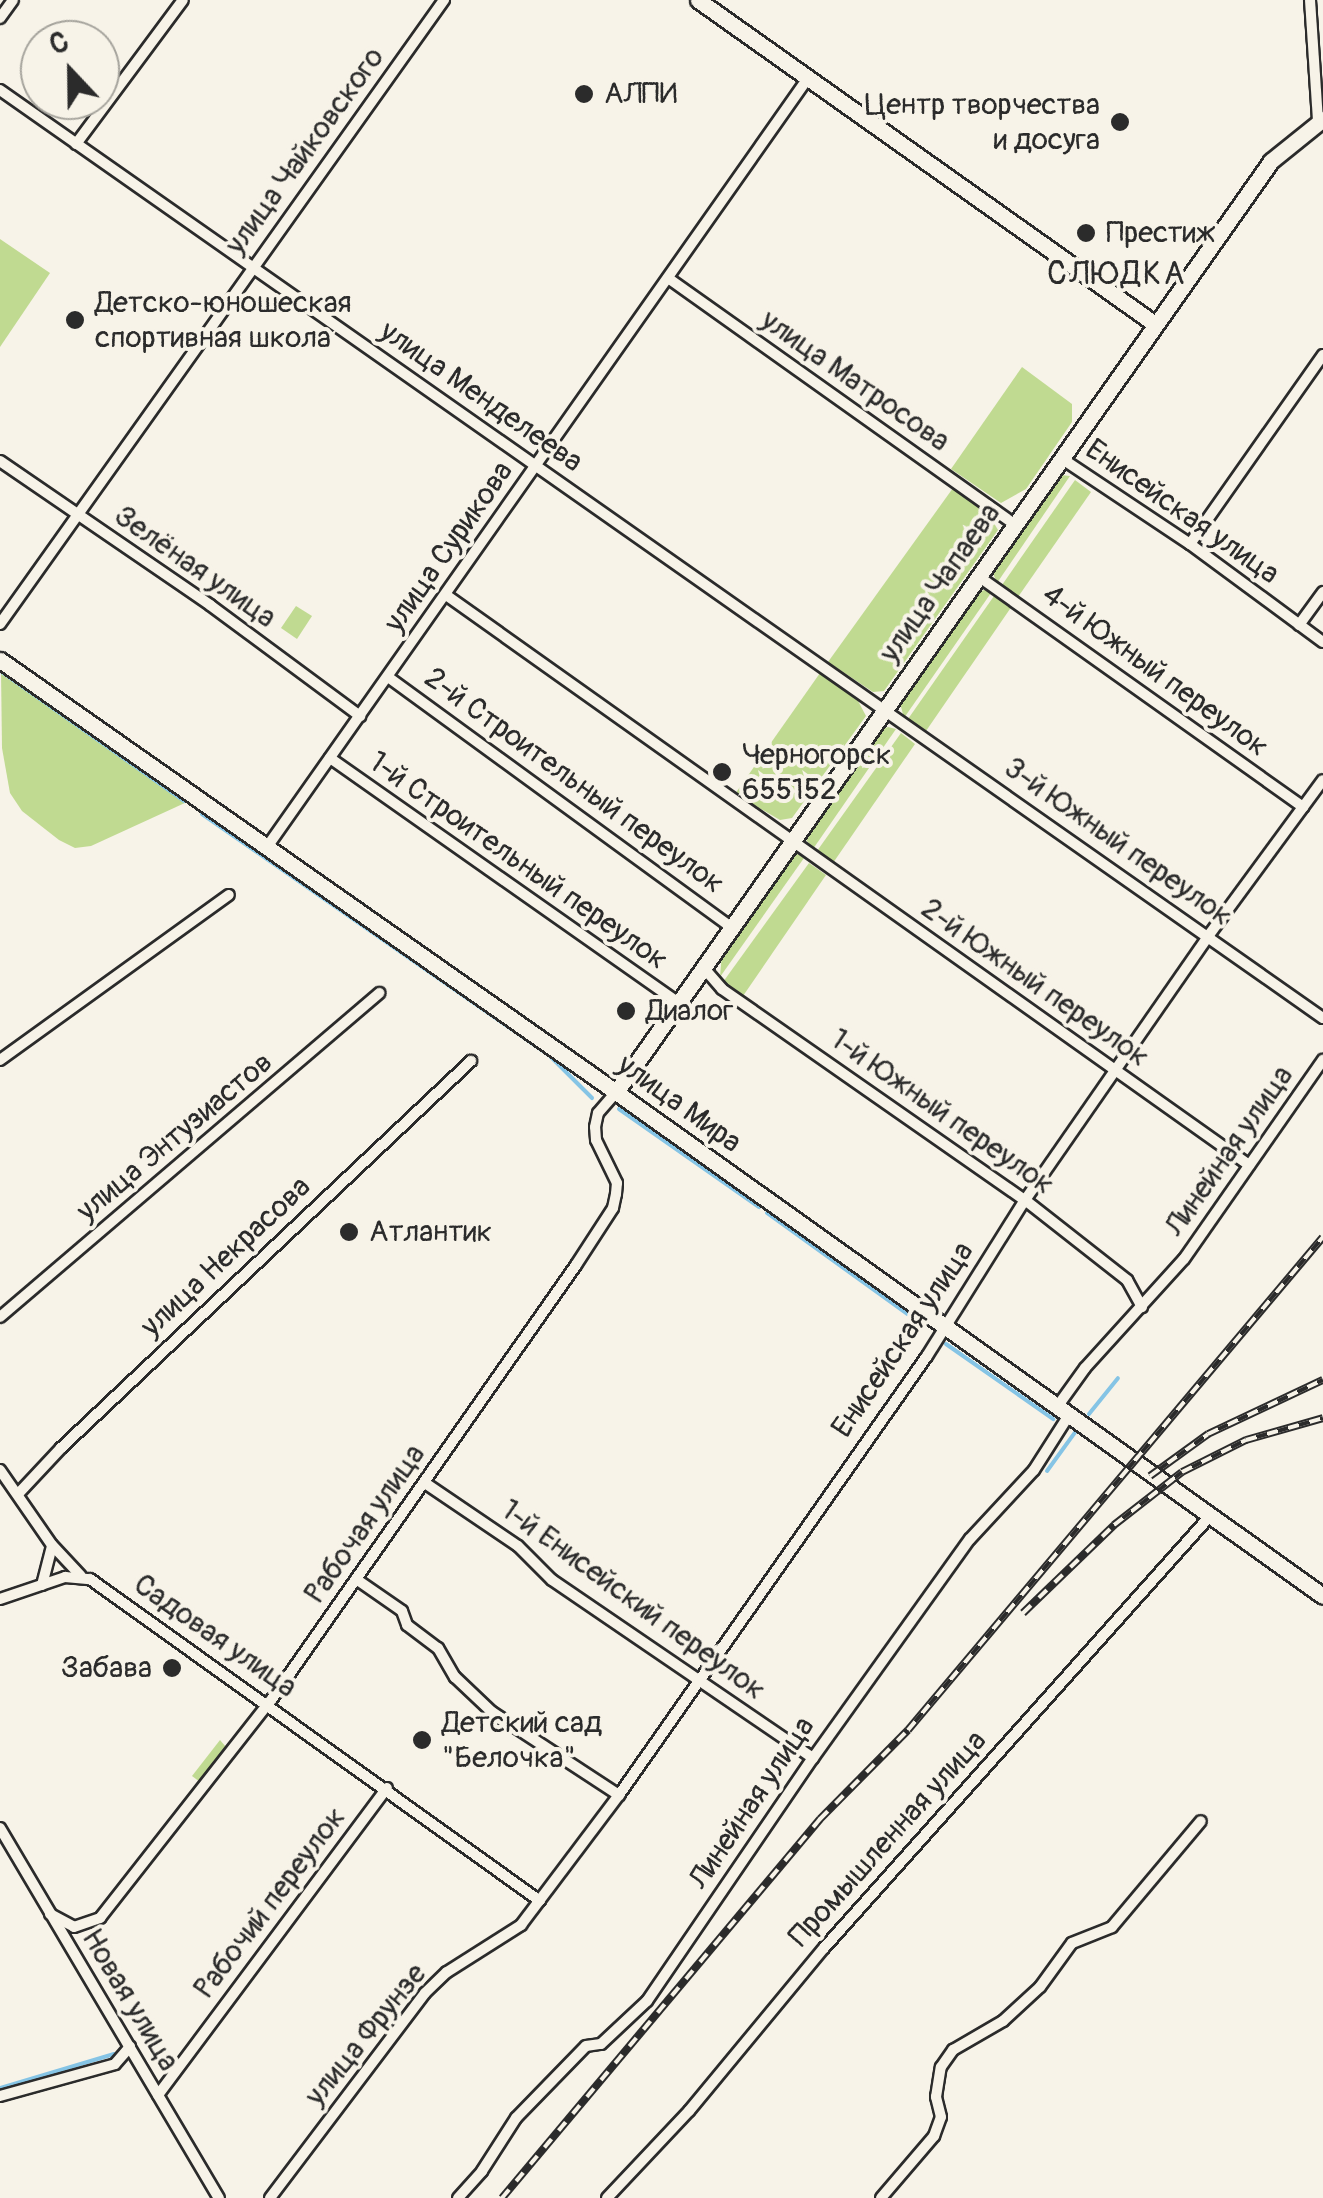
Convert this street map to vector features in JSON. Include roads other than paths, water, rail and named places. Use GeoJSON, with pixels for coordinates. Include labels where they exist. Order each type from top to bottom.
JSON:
{"type":"FeatureCollection","features":[{"type":"Feature","properties":{"kind":"main road"},"geometry":{"type":"LineString","coordinates":[[698,0],[1155,324]]}},
{"type":"Feature","properties":{"kind":"main road","name":"улица Чапаева"},"geometry":{"type":"LineString","coordinates":[[616,1092],[1271,161],[1320,120]]}},
{"type":"Feature","properties":{"kind":"main road","name":"улица Мира"},"geometry":{"type":"LineString","coordinates":[[0,660],[616,1092],[1323,1596]]}},
{"type":"Feature","properties":{"kind":"street"},"geometry":{"type":"LineString","coordinates":[[0,18],[13,0]]}},
{"type":"Feature","properties":{"kind":"street"},"geometry":{"type":"LineString","coordinates":[[76,144],[183,0]]}},
{"type":"Feature","properties":{"kind":"street","name":"улица Чайковского"},"geometry":{"type":"LineString","coordinates":[[0,624],[444,0]]}},
{"type":"Feature","properties":{"kind":"street"},"geometry":{"type":"LineString","coordinates":[[1310,0],[1320,120]]}},
{"type":"Feature","properties":{"kind":"street","name":"улица Сурикова"},"geometry":{"type":"LineString","coordinates":[[267,847],[808,78]]}},
{"type":"Feature","properties":{"kind":"street","name":"улица Менделеева"},"geometry":{"type":"LineString","coordinates":[[0,90],[883,711]]}},
{"type":"Feature","properties":{"kind":"street","name":"улица Матросова"},"geometry":{"type":"LineString","coordinates":[[668,278],[1015,524]]}},
{"type":"Feature","properties":{"kind":"street"},"geometry":{"type":"LineString","coordinates":[[1190,544],[1323,355]]}},
{"type":"Feature","properties":{"kind":"street","name":"Енисейская улица"},"geometry":{"type":"LineString","coordinates":[[1061,458],[1190,544],[1323,642]]}},
{"type":"Feature","properties":{"kind":"street","name":"Зелёная улица"},"geometry":{"type":"LineString","coordinates":[[0,462],[360,716]]}},
{"type":"Feature","properties":{"kind":"street","name":"4-й Южный переулок"},"geometry":{"type":"LineString","coordinates":[[978,576],[1302,807]]}},
{"type":"Feature","properties":{"kind":"street"},"geometry":{"type":"LineString","coordinates":[[1299,625],[1323,592]]}},
{"type":"Feature","properties":{"kind":"street","name":"2-й Южный переулок"},"geometry":{"type":"LineString","coordinates":[[446,595],[640,737],[792,840],[1249,1166]]}},
{"type":"Feature","properties":{"kind":"street","name":"2-й Строительный переулок"},"geometry":{"type":"LineString","coordinates":[[388,677],[731,927]]}},
{"type":"Feature","properties":{"kind":"street","name":"3-й Южный переулок"},"geometry":{"type":"LineString","coordinates":[[883,711],[1323,1018]]}},
{"type":"Feature","properties":{"kind":"street","name":"1-й Строительный переулок"},"geometry":{"type":"LineString","coordinates":[[330,758],[678,1004]]}},
{"type":"Feature","properties":{"kind":"street","name":"Енисейская улица"},"geometry":{"type":"LineString","coordinates":[[521,1925],[619,1796],[944,1327],[1025,1200],[1208,935],[1323,780]]}},
{"type":"Feature","properties":{"kind":"street"},"geometry":{"type":"LineString","coordinates":[[0,1060],[229,895]]}},
{"type":"Feature","properties":{"kind":"street","name":"1-й Южный переулок"},"geometry":{"type":"LineString","coordinates":[[703,967],[722,989],[1025,1200],[1127,1280],[1142,1307]]}},
{"type":"Feature","properties":{"kind":"street","name":"улица Энтузиастов"},"geometry":{"type":"LineString","coordinates":[[0,1317],[380,993]]}},
{"type":"Feature","properties":{"kind":"street","name":"Линейная улица"},"geometry":{"type":"LineString","coordinates":[[458,2198],[482,2171],[516,2118],[586,2046],[601,2044],[647,2001],[813,1758],[970,1539],[1034,1470],[1085,1368],[1184,1259],[1323,1060]]}},
{"type":"Feature","properties":{"kind":"street","name":"улица Некрасова"},"geometry":{"type":"LineString","coordinates":[[18,1494],[60,1448],[472,1061]]}},
{"type":"Feature","properties":{"kind":"street"},"geometry":{"type":"LineString","coordinates":[[578,1125],[595,1127],[598,1113],[616,1092]]}},
{"type":"Feature","properties":{"kind":"street","name":"Рабочая улица"},"geometry":{"type":"LineString","coordinates":[[50,1914],[74,1927],[100,1918],[425,1483],[613,1208],[618,1183],[596,1140],[595,1127]]}},
{"type":"Feature","properties":{"kind":"street","name":"Садовая улица"},"geometry":{"type":"LineString","coordinates":[[0,1470],[52,1544],[81,1576],[263,1700],[540,1901]]}},
{"type":"Feature","properties":{"kind":"street","name":"1-й Енисейский переулок"},"geometry":{"type":"LineString","coordinates":[[425,1483],[518,1546],[552,1580],[813,1758]]}},
{"type":"Feature","properties":{"kind":"street","name":"Промышленная улица"},"geometry":{"type":"LineString","coordinates":[[607,2198],[689,2111],[824,1948],[1210,1515]]}},
{"type":"Feature","properties":{"kind":"street"},"geometry":{"type":"LineString","coordinates":[[42,1585],[52,1544]]}},
{"type":"Feature","properties":{"kind":"street"},"geometry":{"type":"LineString","coordinates":[[0,1599],[81,1576]]}},
{"type":"Feature","properties":{"kind":"street"},"geometry":{"type":"LineString","coordinates":[[356,1579],[402,1611],[407,1626],[438,1648],[455,1677],[492,1712],[619,1796]]}},
{"type":"Feature","properties":{"kind":"street","name":"Рабочий переулок"},"geometry":{"type":"LineString","coordinates":[[158,2095],[387,1788]]}},
{"type":"Feature","properties":{"kind":"street"},"geometry":{"type":"LineString","coordinates":[[881,2198],[934,2136],[941,2116],[936,2097],[941,2067],[954,2050],[1004,2021],[1040,1987],[1072,1943],[1112,1927],[1201,1821]]}},
{"type":"Feature","properties":{"kind":"street","name":"Новая улица"},"geometry":{"type":"LineString","coordinates":[[0,1828],[218,2198]]}},
{"type":"Feature","properties":{"kind":"street","name":"улица Фрунзе"},"geometry":{"type":"LineString","coordinates":[[270,2198],[425,1993],[447,1972],[521,1925]]}},
{"type":"Feature","properties":{"kind":"street"},"geometry":{"type":"LineString","coordinates":[[0,2096],[115,2064],[130,2047]]}},
{"type":"Feature","properties":{"kind":"waterway"},"geometry":{"type":"LineString","coordinates":[[2,672],[184,801]]}},
{"type":"Feature","properties":{"kind":"waterway"},"geometry":{"type":"LineString","coordinates":[[202,814],[551,1057],[592,1098]]}},
{"type":"Feature","properties":{"kind":"waterway"},"geometry":{"type":"LineString","coordinates":[[619,1109],[759,1207]]}},
{"type":"Feature","properties":{"kind":"waterway"},"geometry":{"type":"LineString","coordinates":[[767,1213],[923,1325]]}},
{"type":"Feature","properties":{"kind":"waterway"},"geometry":{"type":"LineString","coordinates":[[946,1344],[1053,1419]]}},
{"type":"Feature","properties":{"kind":"waterway"},"geometry":{"type":"LineString","coordinates":[[1089,1414],[1118,1378]]}},
{"type":"Feature","properties":{"kind":"waterway"},"geometry":{"type":"LineString","coordinates":[[1047,1471],[1076,1431]]}},
{"type":"Feature","properties":{"kind":"waterway"},"geometry":{"type":"LineString","coordinates":[[0,2088],[114,2054]]}},
{"type":"Feature","properties":{"kind":"railway"},"geometry":{"type":"LineString","coordinates":[[502,2198],[820,1819],[908,1730],[1323,1237]]}},
{"type":"Feature","properties":{"kind":"railway"},"geometry":{"type":"LineString","coordinates":[[1150,1476],[1208,1434],[1323,1380]]}},
{"type":"Feature","properties":{"kind":"railway"},"geometry":{"type":"LineString","coordinates":[[1023,1613],[1114,1525],[1182,1472],[1246,1440],[1323,1418]]}},
{"type":"Feature","properties":{"kind":"place","name":"АЛПИ"},"geometry":{"type":"Point","coordinates":[584,94]}},
{"type":"Feature","properties":{"kind":"place","name":"Центр творчества и досуга"},"geometry":{"type":"Point","coordinates":[1120,122]}},
{"type":"Feature","properties":{"kind":"place","name":"Престиж"},"geometry":{"type":"Point","coordinates":[1086,233]}},
{"type":"Feature","properties":{"kind":"place","name":"Детско-юношеская спортивная школа"},"geometry":{"type":"Point","coordinates":[75,320]}},
{"type":"Feature","properties":{"kind":"place","name":"Черногорск 655152"},"geometry":{"type":"Point","coordinates":[722,772]}},
{"type":"Feature","properties":{"kind":"place","name":"Диалог"},"geometry":{"type":"Point","coordinates":[626,1011]}},
{"type":"Feature","properties":{"kind":"place","name":"Атлантик"},"geometry":{"type":"Point","coordinates":[349,1232]}},
{"type":"Feature","properties":{"kind":"place","name":"Забава"},"geometry":{"type":"Point","coordinates":[172,1668]}},
{"type":"Feature","properties":{"kind":"place","name":"Детский сад \"Белочка\""},"geometry":{"type":"Point","coordinates":[422,1740]}},
{"type":"Feature","properties":{"kind":"district","name":"СЛЮДКА"},"geometry":{"type":"Point","coordinates":[1117,274]}}]}
